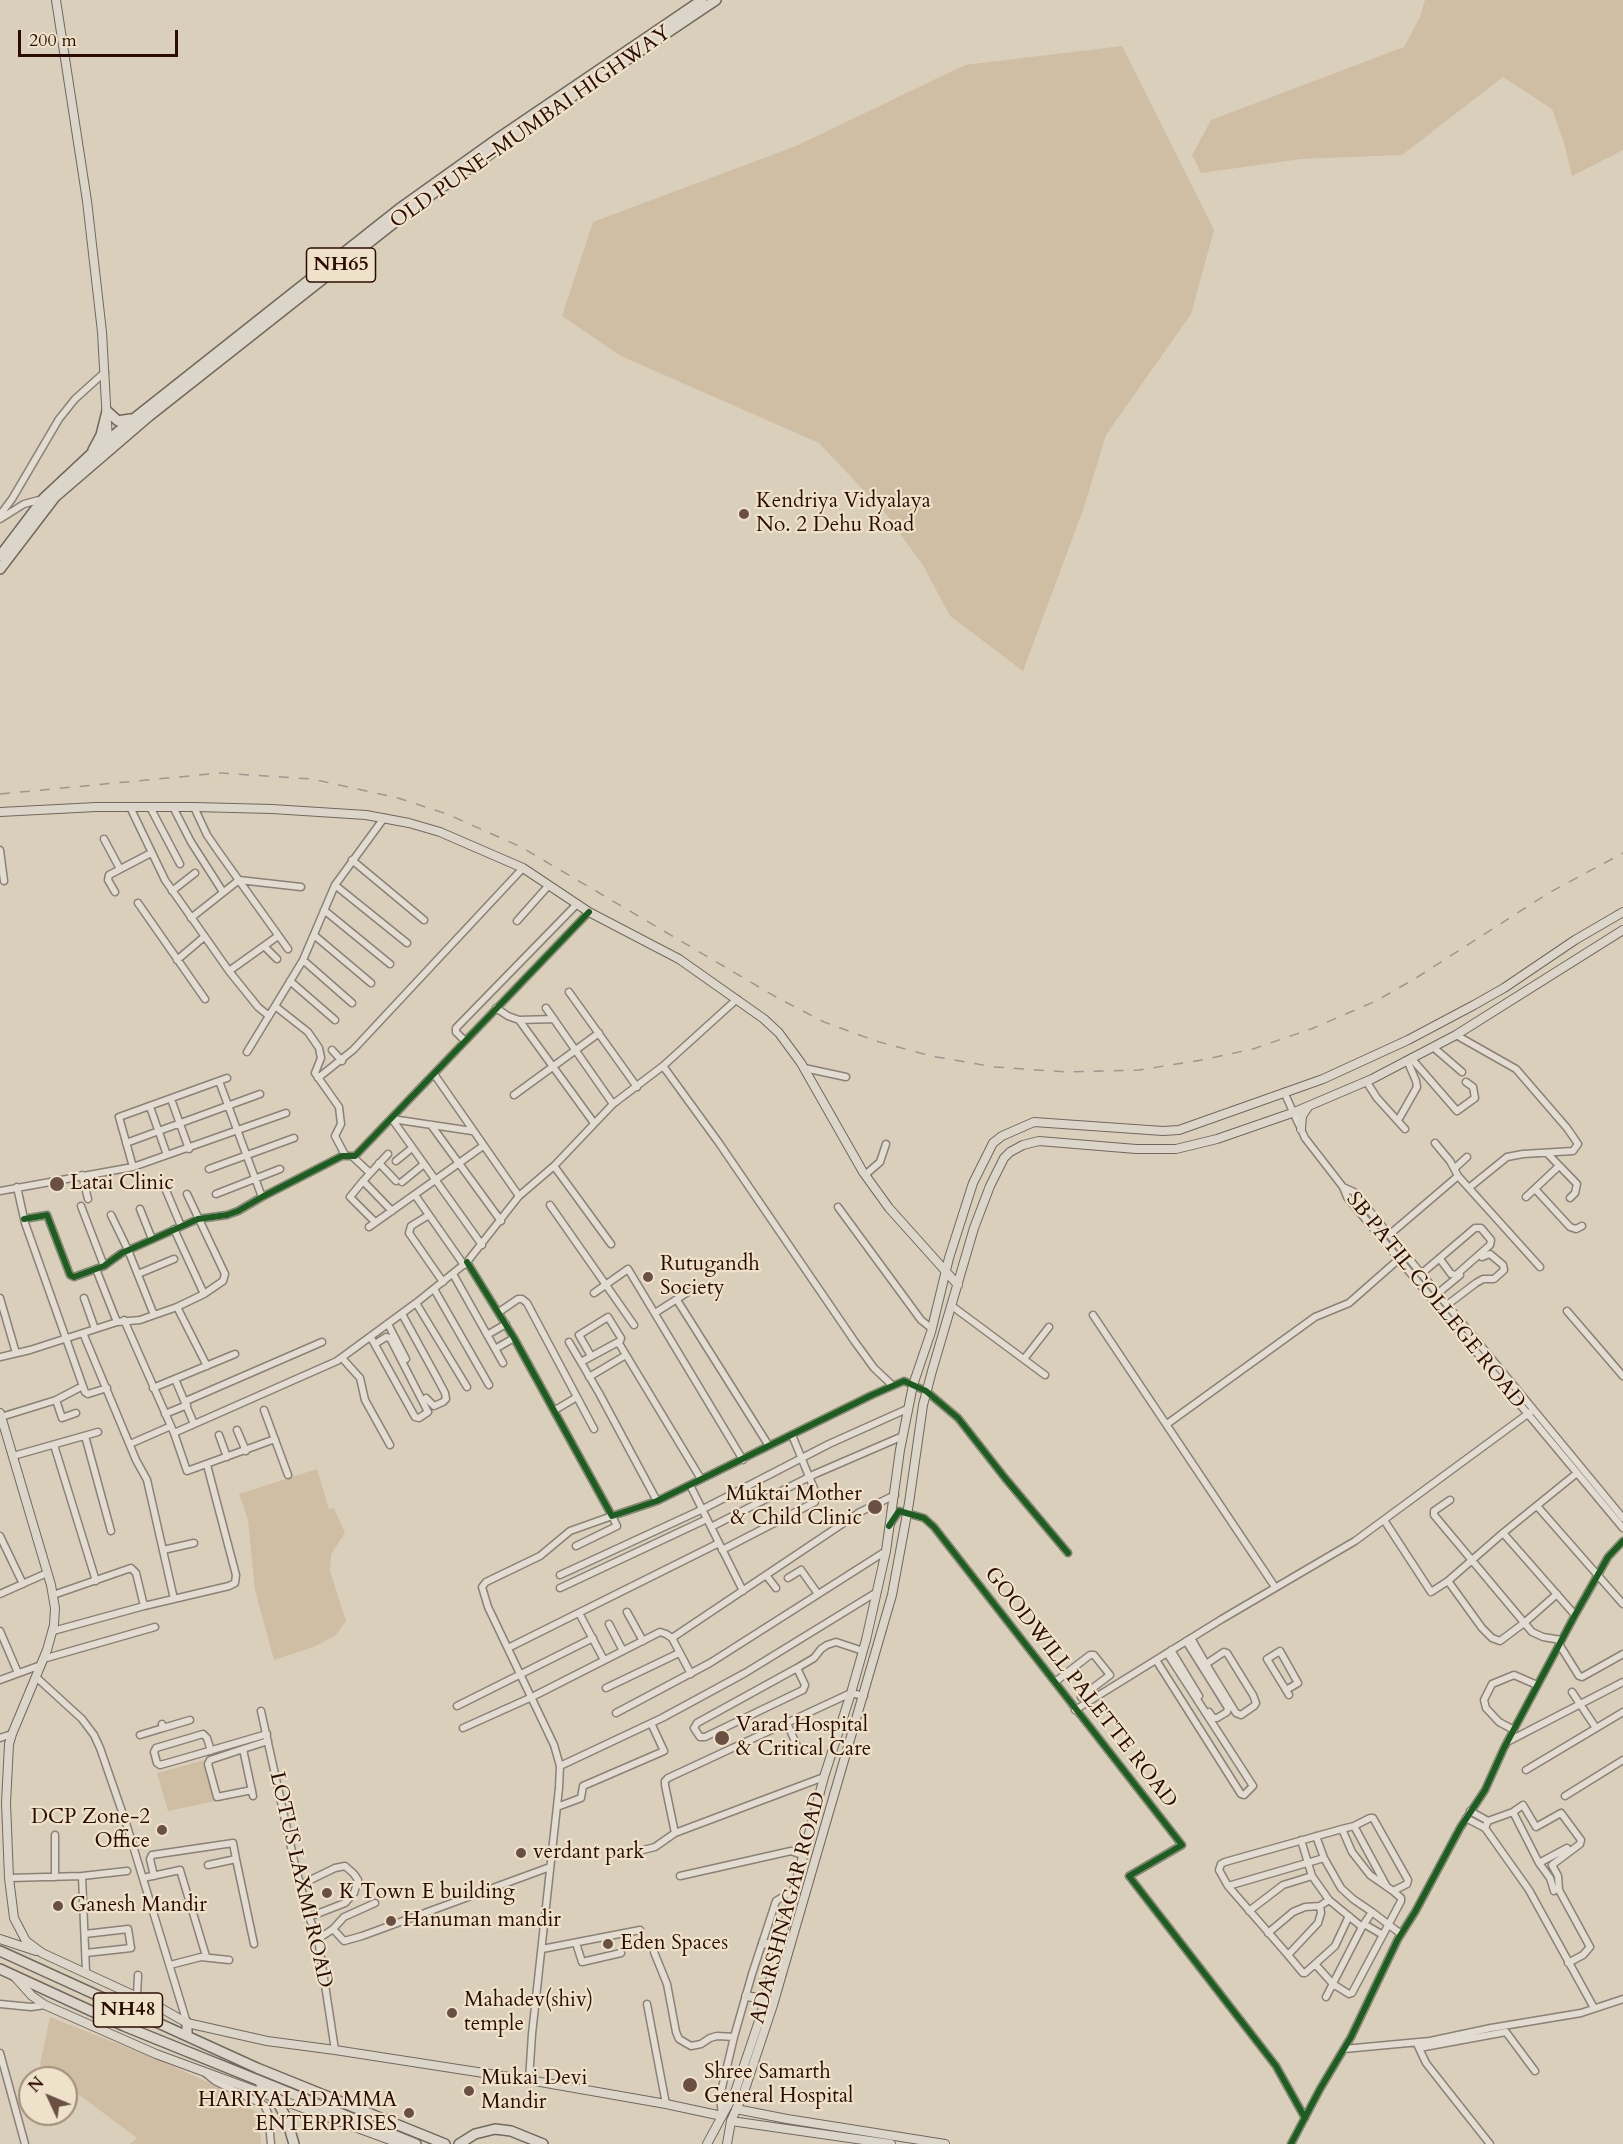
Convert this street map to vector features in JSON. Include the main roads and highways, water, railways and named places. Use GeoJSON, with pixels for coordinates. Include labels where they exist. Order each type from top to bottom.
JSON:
{"type":"FeatureCollection","features":[{"type":"Feature","properties":{"kind":"highway","name":"OLD PUNE–MUMBAI HIGHWAY"},"geometry":{"type":"LineString","coordinates":[[0,569],[55,497],[136,417],[399,209],[490,144],[702,0]]}},
{"type":"Feature","properties":{"kind":"highway","name":"OLD PUNE–MUMBAI HIGHWAY"},"geometry":{"type":"LineString","coordinates":[[0,556],[44,498],[90,454],[111,442],[418,204],[716,0]]}},
{"type":"Feature","properties":{"kind":"highway"},"geometry":{"type":"LineString","coordinates":[[90,454],[101,435],[107,411],[118,421],[136,417]]}},
{"type":"Feature","properties":{"kind":"highway"},"geometry":{"type":"LineString","coordinates":[[4,1953],[13,1944]]}},
{"type":"Feature","properties":{"kind":"highway","name":"NH48"},"geometry":{"type":"LineString","coordinates":[[4,1953],[260,2069],[445,2144]]}},
{"type":"Feature","properties":{"kind":"highway","name":"NH48"},"geometry":{"type":"LineString","coordinates":[[0,1969],[124,2026],[416,2144]]}},
{"type":"Feature","properties":{"kind":"highway"},"geometry":{"type":"LineString","coordinates":[[187,2023],[187,2036]]}},
{"type":"Feature","properties":{"kind":"highway"},"geometry":{"type":"LineString","coordinates":[[252,2078],[267,2089],[276,2100],[291,2128],[294,2144]]}},
{"type":"Feature","properties":{"kind":"highway"},"geometry":{"type":"LineString","coordinates":[[462,2142],[490,2129],[506,2130],[543,2144]]}},
{"type":"Feature","properties":{"kind":"highway"},"geometry":{"type":"LineString","coordinates":[[522,2136],[536,2144]]}},
{"type":"Feature","properties":{"kind":"main road"},"geometry":{"type":"LineString","coordinates":[[56,0],[87,201],[102,332],[111,442]]}},
{"type":"Feature","properties":{"kind":"main road"},"geometry":{"type":"LineString","coordinates":[[0,812],[194,807],[342,813],[384,818],[440,832],[523,868],[590,912],[679,959],[764,1019],[779,1033],[804,1068],[865,1175],[889,1208],[958,1286]]}},
{"type":"Feature","properties":{"kind":"main road","name":"ADARSHNAGAR ROAD"},"geometry":{"type":"LineString","coordinates":[[707,2144],[735,2092],[780,1947],[802,1855],[851,1693],[878,1592],[913,1385],[932,1328],[945,1273],[973,1182],[993,1143],[1002,1136],[1035,1122],[1163,1131],[1179,1130],[1323,1079],[1408,1040],[1504,987],[1575,940],[1623,912]]}},
{"type":"Feature","properties":{"kind":"main road","name":"ADARSHNAGAR ROAD"},"geometry":{"type":"LineString","coordinates":[[727,2144],[731,2121],[773,2005],[892,1595],[926,1391],[974,1228],[997,1169],[1010,1152],[1023,1145],[1039,1141],[1136,1149],[1176,1149],[1217,1139],[1308,1107],[1366,1081],[1456,1035],[1623,930]]}},
{"type":"Feature","properties":{"kind":"main road"},"geometry":{"type":"LineString","coordinates":[[1300,1129],[1302,1116],[1308,1107]]}},
{"type":"Feature","properties":{"kind":"main road"},"geometry":{"type":"LineString","coordinates":[[1,1415],[2,1429],[13,1456],[47,1573],[56,1616],[42,1662],[9,1744],[3,1804],[14,1918],[27,1941],[42,1953]]}},
{"type":"Feature","properties":{"kind":"main road"},"geometry":{"type":"LineString","coordinates":[[0,1939],[42,1953],[86,1972],[187,2023],[267,2041],[529,2080],[722,2116]]}},
{"type":"Feature","properties":{"kind":"main road"},"geometry":{"type":"LineString","coordinates":[[763,1943],[780,1947]]}},
{"type":"Feature","properties":{"kind":"main road"},"geometry":{"type":"LineString","coordinates":[[15,1977],[32,1996],[45,2005],[156,2054],[400,2144]]}},
{"type":"Feature","properties":{"kind":"main road"},"geometry":{"type":"LineString","coordinates":[[746,1996],[764,1999]]}},
{"type":"Feature","properties":{"kind":"main road"},"geometry":{"type":"LineString","coordinates":[[736,2109],[787,2120],[945,2144]]}},
{"type":"Feature","properties":{"kind":"main road"},"geometry":{"type":"LineString","coordinates":[[731,2121],[891,2144]]}},
{"type":"Feature","properties":{"kind":"railway"},"geometry":{"type":"LineString","coordinates":[[0,794],[220,773],[312,779],[398,798],[447,814],[521,847],[776,997],[824,1022],[876,1041],[931,1056],[995,1067],[1067,1072],[1139,1070],[1202,1060],[1253,1049],[1311,1029],[1376,1001],[1547,894],[1623,853]]}},
{"type":"Feature","properties":{"kind":"place","name":"Kendriya Vidyalaya No. 2 Dehu Road"},"geometry":{"type":"Point","coordinates":[744,514]}},
{"type":"Feature","properties":{"kind":"place","name":"Latai Clinic"},"geometry":{"type":"Point","coordinates":[57,1184]}},
{"type":"Feature","properties":{"kind":"place","name":"Rutugandh Society"},"geometry":{"type":"Point","coordinates":[648,1277]}},
{"type":"Feature","properties":{"kind":"place","name":"Muktai Mother & Child Clinic"},"geometry":{"type":"Point","coordinates":[875,1507]}},
{"type":"Feature","properties":{"kind":"place","name":"Varad Hospital & Critical Care"},"geometry":{"type":"Point","coordinates":[722,1738]}},
{"type":"Feature","properties":{"kind":"place","name":"DCP Zone-2 Office"},"geometry":{"type":"Point","coordinates":[162,1830]}},
{"type":"Feature","properties":{"kind":"place","name":"verdant park"},"geometry":{"type":"Point","coordinates":[521,1853]}},
{"type":"Feature","properties":{"kind":"place","name":"K Town E building"},"geometry":{"type":"Point","coordinates":[327,1893]}},
{"type":"Feature","properties":{"kind":"place","name":"Ganesh Mandir"},"geometry":{"type":"Point","coordinates":[58,1906]}},
{"type":"Feature","properties":{"kind":"place","name":"Hanuman mandir"},"geometry":{"type":"Point","coordinates":[391,1921]}},
{"type":"Feature","properties":{"kind":"place","name":"Eden Spaces"},"geometry":{"type":"Point","coordinates":[608,1944]}},
{"type":"Feature","properties":{"kind":"place","name":"Mahadev(shiv) temple"},"geometry":{"type":"Point","coordinates":[452,2013]}},
{"type":"Feature","properties":{"kind":"place","name":"Shree Samarth General Hospital"},"geometry":{"type":"Point","coordinates":[690,2085]}},
{"type":"Feature","properties":{"kind":"place","name":"Mukai Devi Mandir"},"geometry":{"type":"Point","coordinates":[469,2091]}},
{"type":"Feature","properties":{"kind":"place","name":"HARIYALADAMMA ENTERPRISES"},"geometry":{"type":"Point","coordinates":[409,2113]}}]}
